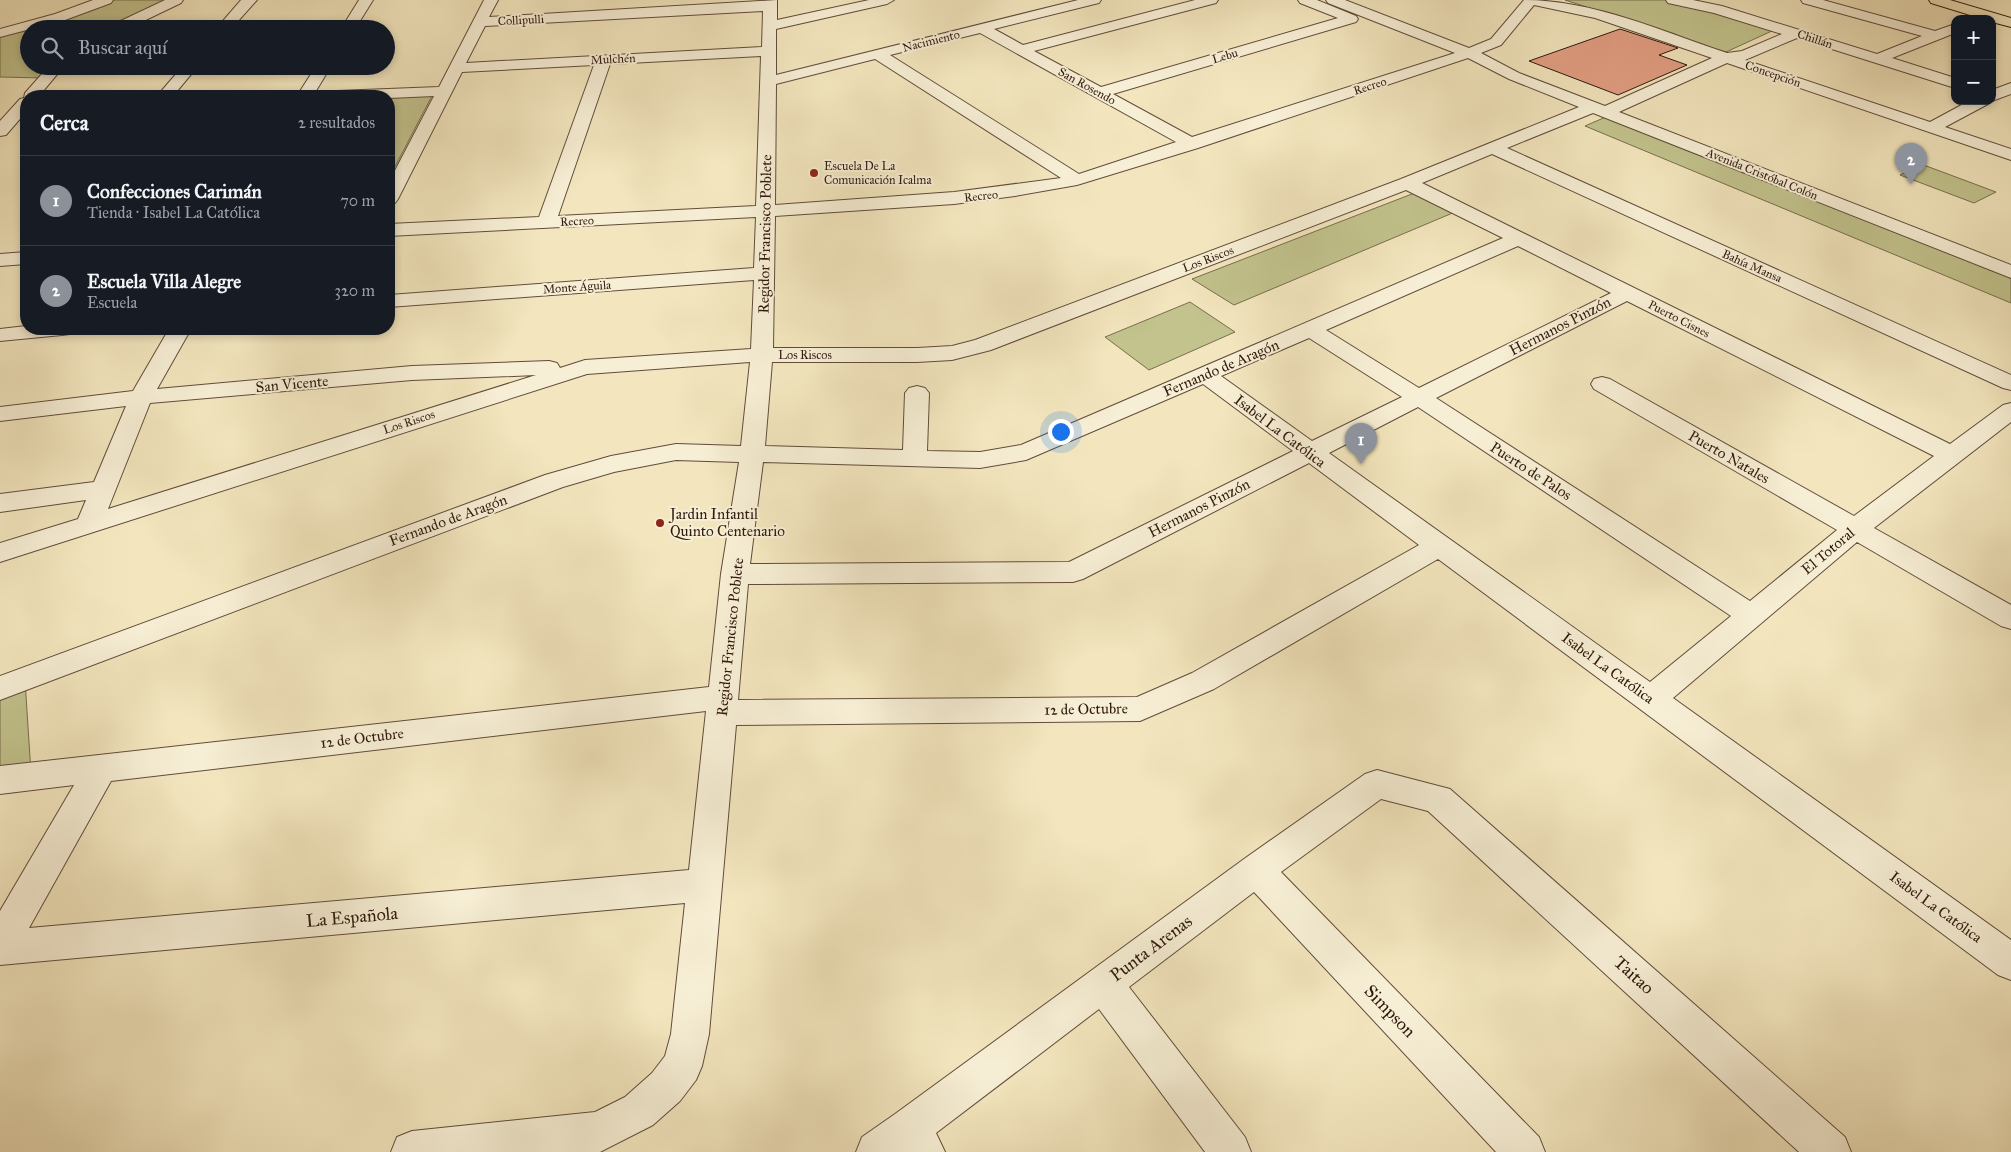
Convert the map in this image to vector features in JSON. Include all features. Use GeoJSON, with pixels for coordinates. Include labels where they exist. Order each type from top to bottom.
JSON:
{"type":"FeatureCollection","features":[{"type":"Feature","properties":{"kind":"main road"},"geometry":{"type":"LineString","coordinates":[[1936,0],[1976,15]]}},
{"type":"Feature","properties":{"kind":"main road"},"geometry":{"type":"LineString","coordinates":[[1963,0],[2011,15]]}},
{"type":"Feature","properties":{"kind":"main road"},"geometry":{"type":"LineString","coordinates":[[1996,20],[2011,23]]}},
{"type":"Feature","properties":{"kind":"street"},"geometry":{"type":"LineString","coordinates":[[49,20],[106,0]]}},
{"type":"Feature","properties":{"kind":"street"},"geometry":{"type":"LineString","coordinates":[[134,20],[176,0]]}},
{"type":"Feature","properties":{"kind":"street"},"geometry":{"type":"LineString","coordinates":[[354,20],[366,0]]}},
{"type":"Feature","properties":{"kind":"street"},"geometry":{"type":"LineString","coordinates":[[395,187],[491,0]]}},
{"type":"Feature","properties":{"kind":"street"},"geometry":{"type":"LineString","coordinates":[[770,26],[887,0]]}},
{"type":"Feature","properties":{"kind":"street","name":"Nacimiento"},"geometry":{"type":"LineString","coordinates":[[769,81],[1094,0]]}},
{"type":"Feature","properties":{"kind":"street"},"geometry":{"type":"LineString","coordinates":[[1150,0],[1173,10]]}},
{"type":"Feature","properties":{"kind":"street"},"geometry":{"type":"LineString","coordinates":[[1021,50],[1211,0]]}},
{"type":"Feature","properties":{"kind":"street","name":"Avenida Cristóbal Colón"},"geometry":{"type":"LineString","coordinates":[[1304,0],[1452,59],[1514,76]]}},
{"type":"Feature","properties":{"kind":"street","name":"Avenida Cristóbal Colón"},"geometry":{"type":"LineString","coordinates":[[1333,0],[1469,53],[1514,76],[2011,272]]}},
{"type":"Feature","properties":{"kind":"street","name":"Recreo"},"geometry":{"type":"LineString","coordinates":[[395,230],[766,211],[980,196],[1032,190],[1077,180],[1192,144],[1469,53],[1496,42],[1531,0]]}},
{"type":"Feature","properties":{"kind":"street","name":"Concepción"},"geometry":{"type":"LineString","coordinates":[[1531,0],[1599,15],[2011,155]]}},
{"type":"Feature","properties":{"kind":"street","name":"Chillán"},"geometry":{"type":"LineString","coordinates":[[1673,0],[1717,9],[1951,82]]}},
{"type":"Feature","properties":{"kind":"street"},"geometry":{"type":"LineString","coordinates":[[1808,0],[1934,35]]}},
{"type":"Feature","properties":{"kind":"street"},"geometry":{"type":"LineString","coordinates":[[231,20],[247,2]]}},
{"type":"Feature","properties":{"kind":"street","name":"Collipulli"},"geometry":{"type":"LineString","coordinates":[[481,22],[770,3]]}},
{"type":"Feature","properties":{"kind":"street","name":"Regidor Francisco Poblete"},"geometry":{"type":"LineString","coordinates":[[412,1152],[599,1132],[640,1111],[666,1087],[682,1066],[690,1034],[703,885],[736,574],[752,454],[762,355],[770,3]]}},
{"type":"Feature","properties":{"kind":"street"},"geometry":{"type":"LineString","coordinates":[[1023,4],[1041,13]]}},
{"type":"Feature","properties":{"kind":"street","name":"Lebu"},"geometry":{"type":"LineString","coordinates":[[1099,93],[1351,19]]}},
{"type":"Feature","properties":{"kind":"street"},"geometry":{"type":"LineString","coordinates":[[0,33],[20,28]]}},
{"type":"Feature","properties":{"kind":"street","name":"San Rosendo"},"geometry":{"type":"LineString","coordinates":[[982,28],[1192,144]]}},
{"type":"Feature","properties":{"kind":"street"},"geometry":{"type":"LineString","coordinates":[[1877,59],[1951,29]]}},
{"type":"Feature","properties":{"kind":"street","name":"Los Riscos"},"geometry":{"type":"LineString","coordinates":[[0,553],[585,366],[762,355],[916,355],[952,353],[983,345],[1599,109],[1726,58],[1745,55],[1797,33]]}},
{"type":"Feature","properties":{"kind":"street","name":"Mulchén"},"geometry":{"type":"LineString","coordinates":[[457,68],[769,51]]}},
{"type":"Feature","properties":{"kind":"street"},"geometry":{"type":"LineString","coordinates":[[876,54],[1077,180]]}},
{"type":"Feature","properties":{"kind":"street"},"geometry":{"type":"LineString","coordinates":[[548,222],[604,59]]}},
{"type":"Feature","properties":{"kind":"street"},"geometry":{"type":"LineString","coordinates":[[36,90],[49,75]]}},
{"type":"Feature","properties":{"kind":"street"},"geometry":{"type":"LineString","coordinates":[[170,90],[183,75]]}},
{"type":"Feature","properties":{"kind":"street"},"geometry":{"type":"LineString","coordinates":[[309,90],[318,75]]}},
{"type":"Feature","properties":{"kind":"street"},"geometry":{"type":"LineString","coordinates":[[1996,94],[2011,88]]}},
{"type":"Feature","properties":{"kind":"street"},"geometry":{"type":"LineString","coordinates":[[395,93],[445,91]]}},
{"type":"Feature","properties":{"kind":"street"},"geometry":{"type":"LineString","coordinates":[[1996,97],[2011,101]]}},
{"type":"Feature","properties":{"kind":"street"},"geometry":{"type":"LineString","coordinates":[[1931,128],[1974,105]]}},
{"type":"Feature","properties":{"kind":"street"},"geometry":{"type":"LineString","coordinates":[[0,131],[20,116]]}},
{"type":"Feature","properties":{"kind":"street","name":"Bahía Mansa"},"geometry":{"type":"LineString","coordinates":[[1494,149],[2011,383]]}},
{"type":"Feature","properties":{"kind":"street","name":"Puerto Cisnes"},"geometry":{"type":"LineString","coordinates":[[1407,183],[1952,455]]}},
{"type":"Feature","properties":{"kind":"street","name":"Fernando de Aragón"},"geometry":{"type":"LineString","coordinates":[[0,688],[582,471],[676,452],[980,460],[1026,452],[1518,239]]}},
{"type":"Feature","properties":{"kind":"street"},"geometry":{"type":"LineString","coordinates":[[0,260],[20,258]]}},
{"type":"Feature","properties":{"kind":"street","name":"Monte Águila"},"geometry":{"type":"LineString","coordinates":[[395,301],[765,273]]}},
{"type":"Feature","properties":{"kind":"street","name":"Hermanos Pinzón"},"geometry":{"type":"LineString","coordinates":[[736,574],[1074,572],[1626,293]]}},
{"type":"Feature","properties":{"kind":"street","name":"Puerto de Palos"},"geometry":{"type":"LineString","coordinates":[[1310,330],[1418,397],[1751,615]]}},
{"type":"Feature","properties":{"kind":"street"},"geometry":{"type":"LineString","coordinates":[[0,335],[20,333]]}},
{"type":"Feature","properties":{"kind":"street"},"geometry":{"type":"LineString","coordinates":[[89,524],[141,397],[177,335]]}},
{"type":"Feature","properties":{"kind":"street","name":"San Vicente"},"geometry":{"type":"LineString","coordinates":[[0,414],[141,397],[412,373],[585,366]]}},
{"type":"Feature","properties":{"kind":"street","name":"Isabel La Católica"},"geometry":{"type":"LineString","coordinates":[[1206,375],[1309,452],[2011,962]]}},
{"type":"Feature","properties":{"kind":"street","name":"Puerto Natales"},"geometry":{"type":"LineString","coordinates":[[1602,384],[2011,618]]}},
{"type":"Feature","properties":{"kind":"street"},"geometry":{"type":"LineString","coordinates":[[915,458],[917,393]]}},
{"type":"Feature","properties":{"kind":"street","name":"El Totoral"},"geometry":{"type":"LineString","coordinates":[[1651,699],[1855,529],[2011,410]]}},
{"type":"Feature","properties":{"kind":"street"},"geometry":{"type":"LineString","coordinates":[[0,503],[104,489]]}},
{"type":"Feature","properties":{"kind":"street","name":"12 de Octubre"},"geometry":{"type":"LineString","coordinates":[[0,780],[101,768],[723,705],[1140,709],[1204,682],[1439,546]]}},
{"type":"Feature","properties":{"kind":"street"},"geometry":{"type":"LineString","coordinates":[[0,946],[101,768]]}},
{"type":"Feature","properties":{"kind":"street","name":"Punta Arenas"},"geometry":{"type":"LineString","coordinates":[[877,1152],[917,1140],[1103,984],[1256,870],[1377,784],[1438,799]]}},
{"type":"Feature","properties":{"kind":"street","name":"Taitao"},"geometry":{"type":"LineString","coordinates":[[1438,799],[1830,1152]]}},
{"type":"Feature","properties":{"kind":"street","name":"Simpson"},"geometry":{"type":"LineString","coordinates":[[1256,870],[1524,1152]]}},
{"type":"Feature","properties":{"kind":"street","name":"La Española"},"geometry":{"type":"LineString","coordinates":[[0,946],[703,885]]}},
{"type":"Feature","properties":{"kind":"street"},"geometry":{"type":"LineString","coordinates":[[1103,984],[1230,1152]]}},
{"type":"Feature","properties":{"kind":"green space"},"geometry":{"type":"Polygon","coordinates":[[[115,0],[168,0],[128,20],[63,20],[115,0]]]}},
{"type":"Feature","properties":{"kind":"green space"},"geometry":{"type":"Polygon","coordinates":[[[1565,0],[1665,0],[1696,5],[1774,30],[1726,52],[1565,0]]]}},
{"type":"Feature","properties":{"kind":"green space"},"geometry":{"type":"Polygon","coordinates":[[[20,31],[20,75],[46,75],[44,78],[0,77],[0,35],[20,31]]]}},
{"type":"Feature","properties":{"kind":"green space"},"geometry":{"type":"Polygon","coordinates":[[[433,94],[395,167],[395,96],[433,94]]]}},
{"type":"Feature","properties":{"kind":"green space"},"geometry":{"type":"Polygon","coordinates":[[[1608,116],[2011,277],[2011,303],[1585,126],[1608,116]]]}},
{"type":"Feature","properties":{"kind":"green space"},"geometry":{"type":"Polygon","coordinates":[[[1921,164],[1996,192],[1974,203],[1900,175],[1921,164]]]}},
{"type":"Feature","properties":{"kind":"green space"},"geometry":{"type":"Polygon","coordinates":[[[1417,192],[1455,212],[1234,305],[1192,279],[1417,192]]]}},
{"type":"Feature","properties":{"kind":"green space"},"geometry":{"type":"Polygon","coordinates":[[[1190,302],[1235,332],[1149,370],[1105,337],[1190,302]]]}},
{"type":"Feature","properties":{"kind":"green space"},"geometry":{"type":"Polygon","coordinates":[[[25,680],[31,773],[0,777],[0,689],[25,680]]]}},
{"type":"Feature","properties":{"kind":"building"},"geometry":{"type":"Polygon","coordinates":[[[1620,29],[1678,48],[1659,55],[1687,65],[1618,95],[1529,61],[1620,29]]]}},
{"type":"Feature","properties":{"kind":"place","name":"Escuela De La Comunicación Icalma"},"geometry":{"type":"Point","coordinates":[814,173]}},
{"type":"Feature","properties":{"kind":"place","name":"Escuela Villa Alegre"},"geometry":{"type":"Point","coordinates":[1911,184]}},
{"type":"Feature","properties":{"kind":"place","name":"Confecciones Carimán"},"geometry":{"type":"Point","coordinates":[1361,464]}},
{"type":"Feature","properties":{"kind":"place","name":"Jardin Infantil Quinto Centenario"},"geometry":{"type":"Point","coordinates":[660,523]}}]}
